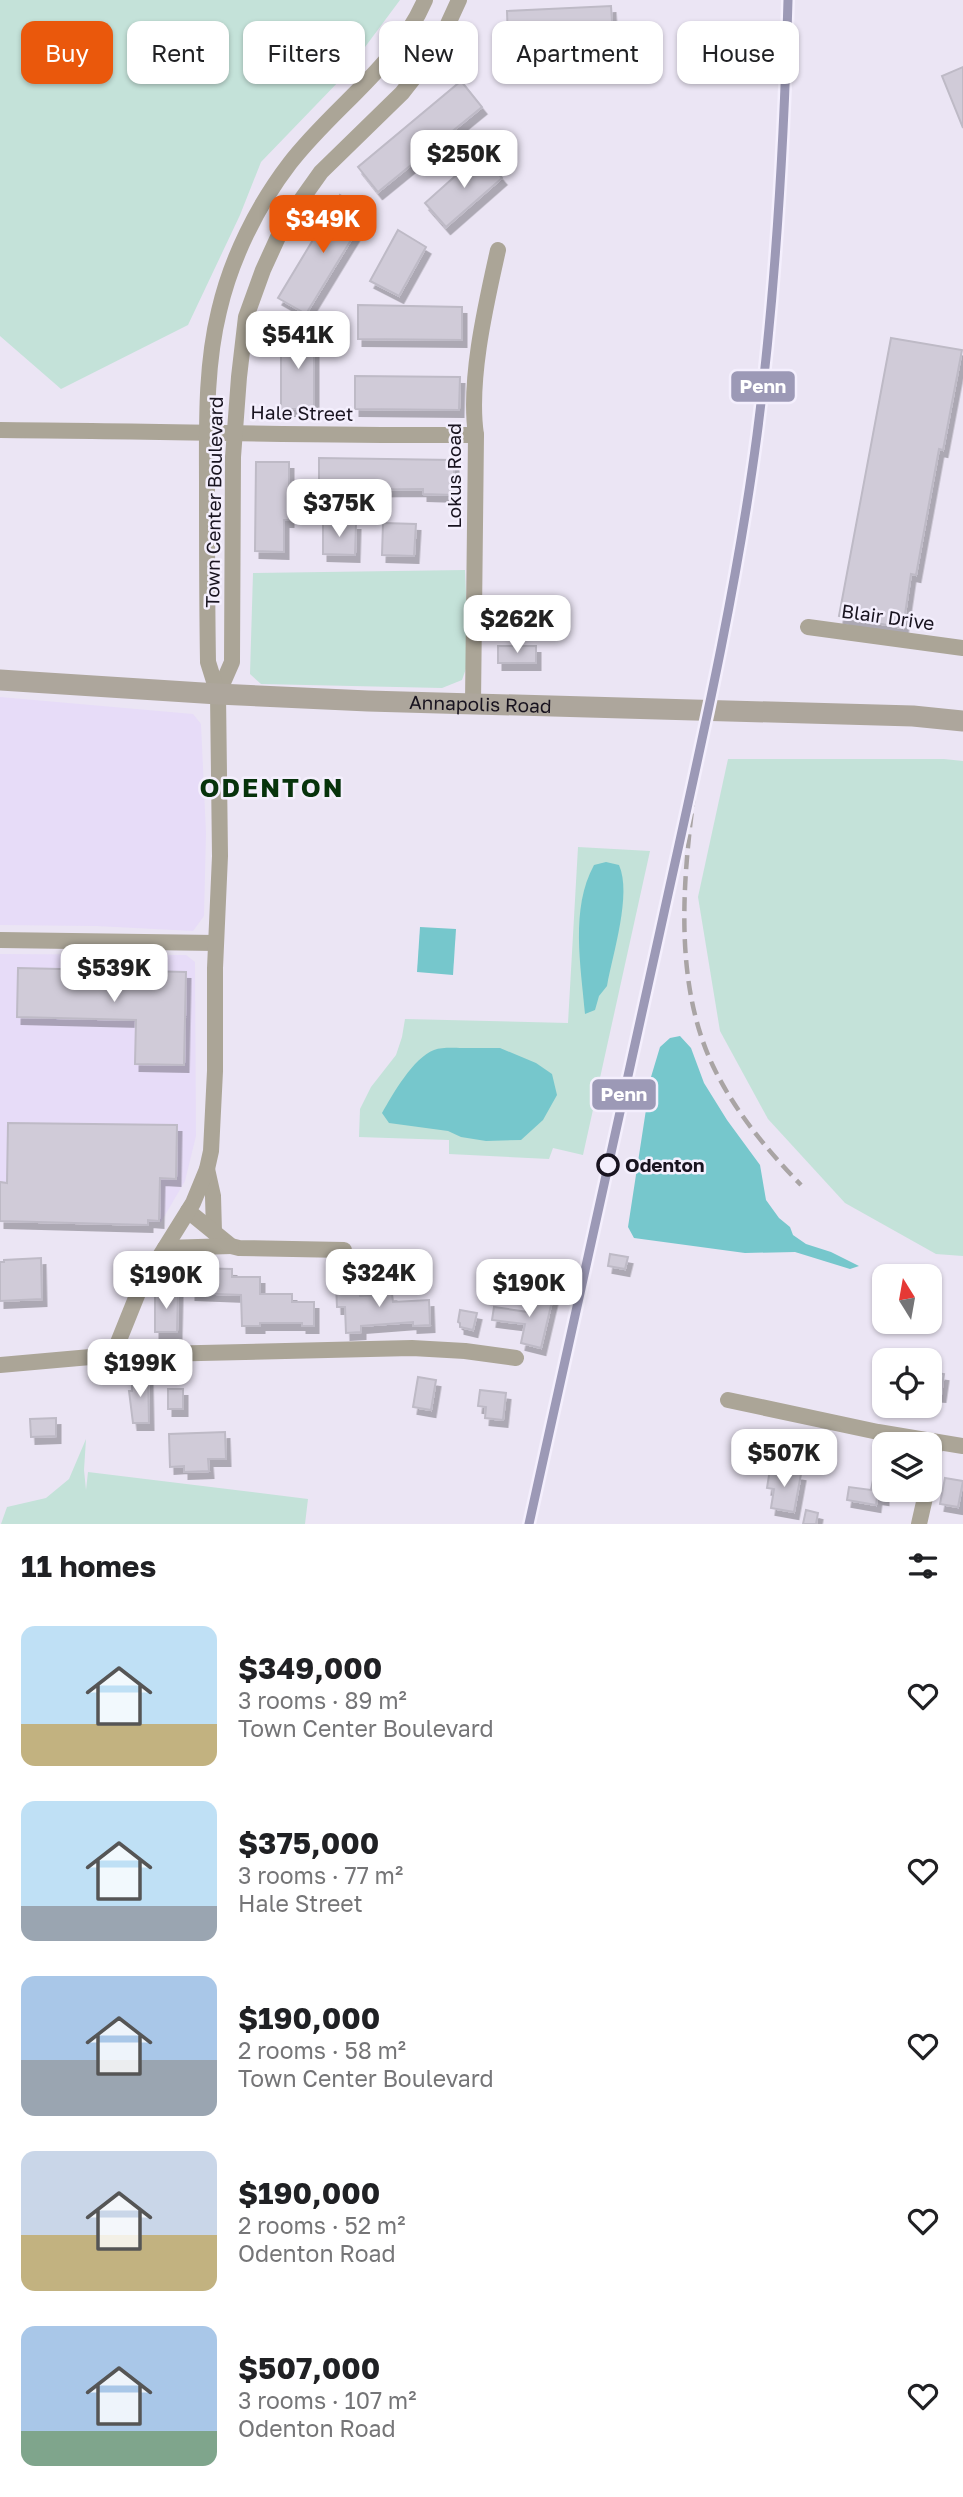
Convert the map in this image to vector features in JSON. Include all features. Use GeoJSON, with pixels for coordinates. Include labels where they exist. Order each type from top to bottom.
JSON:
{"type":"FeatureCollection","features":[{"type":"Feature","properties":{"kind":"main road","name":"Annapolis Road"},"geometry":{"type":"LineString","coordinates":[[0,680],[218,694],[913,716],[963,721]]}},
{"type":"Feature","properties":{"kind":"street","name":"Town Center Boulevard"},"geometry":{"type":"LineString","coordinates":[[113,1355],[140,1288],[188,1211],[207,1169],[211,1151],[220,856],[218,694],[208,662],[207,432],[209,374],[219,312],[231,272],[252,223],[290,163],[373,76],[396,47],[425,0]]}},
{"type":"Feature","properties":{"kind":"street","name":"Town Center Boulevard"},"geometry":{"type":"LineString","coordinates":[[218,694],[232,662],[234,433],[246,317],[263,270],[285,224],[321,172],[402,93],[420,70],[442,37],[459,0]]}},
{"type":"Feature","properties":{"kind":"street","name":"Lokus Road"},"geometry":{"type":"LineString","coordinates":[[473,703],[474,422],[478,350],[498,250]]}},
{"type":"Feature","properties":{"kind":"street","name":"Hale Street"},"geometry":{"type":"LineString","coordinates":[[0,430],[331,436],[476,435]]}},
{"type":"Feature","properties":{"kind":"street","name":"Blair Drive"},"geometry":{"type":"LineString","coordinates":[[808,626],[963,648]]}},
{"type":"Feature","properties":{"kind":"street"},"geometry":{"type":"LineString","coordinates":[[0,940],[216,943]]}},
{"type":"Feature","properties":{"kind":"street"},"geometry":{"type":"LineString","coordinates":[[207,1169],[213,1196],[214,1232]]}},
{"type":"Feature","properties":{"kind":"street"},"geometry":{"type":"LineString","coordinates":[[188,1211],[231,1246]]}},
{"type":"Feature","properties":{"kind":"street"},"geometry":{"type":"LineString","coordinates":[[164,1248],[231,1246],[254,1250],[344,1250]]}},
{"type":"Feature","properties":{"kind":"street"},"geometry":{"type":"LineString","coordinates":[[0,1365],[113,1355],[412,1348],[516,1357]]}},
{"type":"Feature","properties":{"kind":"street"},"geometry":{"type":"LineString","coordinates":[[728,1400],[883,1432]]}},
{"type":"Feature","properties":{"kind":"street"},"geometry":{"type":"LineString","coordinates":[[942,1444],[963,1446]]}},
{"type":"Feature","properties":{"kind":"street"},"geometry":{"type":"LineString","coordinates":[[919,1524],[924,1502]]}},
{"type":"Feature","properties":{"kind":"shaded area"},"geometry":{"type":"Polygon","coordinates":[[[0,697],[193,714],[201,724],[206,833],[204,916],[193,931],[0,925],[0,697]]]}},
{"type":"Feature","properties":{"kind":"shaded area"},"geometry":{"type":"Polygon","coordinates":[[[0,954],[186,955],[195,962],[196,1136],[185,1181],[161,1222],[0,1215],[0,954]]]}},
{"type":"Feature","properties":{"kind":"green space"},"geometry":{"type":"Polygon","coordinates":[[[0,0],[400,0],[384,21],[379,21],[379,28],[365,47],[365,21],[243,21],[243,84],[336,84],[261,162],[240,215],[188,325],[61,389],[0,336],[0,0]]]}},
{"type":"Feature","properties":{"kind":"green space"},"geometry":{"type":"Polygon","coordinates":[[[465,570],[469,660],[462,680],[442,688],[261,684],[250,674],[253,573],[465,570]]]}},
{"type":"Feature","properties":{"kind":"green space"},"geometry":{"type":"Polygon","coordinates":[[[728,759],[963,761],[963,1256],[936,1254],[845,1203],[768,1119],[720,1031],[698,897],[728,759]]]}},
{"type":"Feature","properties":{"kind":"green space"},"geometry":{"type":"Polygon","coordinates":[[[578,847],[650,851],[583,1155],[553,1148],[549,1159],[449,1154],[449,1140],[359,1137],[360,1109],[371,1087],[396,1055],[405,1019],[568,1023],[578,847]]]}},
{"type":"Feature","properties":{"kind":"green space"},"geometry":{"type":"Polygon","coordinates":[[[86,1439],[86,1490],[88,1472],[308,1499],[305,1524],[1,1524],[7,1507],[46,1498],[69,1479],[86,1439]]]}},
{"type":"Feature","properties":{"kind":"water"},"geometry":{"type":"Polygon","coordinates":[[[606,862],[619,865],[622,877],[622,907],[607,986],[599,996],[595,1010],[585,1014],[579,938],[582,900],[594,865],[606,862]]]}},
{"type":"Feature","properties":{"kind":"water"},"geometry":{"type":"Polygon","coordinates":[[[420,927],[456,929],[453,975],[417,972],[420,927]]]}},
{"type":"Feature","properties":{"kind":"water"},"geometry":{"type":"Polygon","coordinates":[[[680,1036],[691,1048],[704,1083],[760,1165],[766,1200],[779,1218],[790,1227],[793,1235],[806,1244],[831,1252],[859,1266],[850,1269],[795,1252],[745,1253],[634,1238],[628,1227],[651,1077],[660,1047],[670,1038],[680,1036]]]}},
{"type":"Feature","properties":{"kind":"water"},"geometry":{"type":"Polygon","coordinates":[[[441,1048],[500,1048],[536,1063],[552,1074],[557,1095],[543,1120],[521,1140],[486,1141],[461,1137],[448,1131],[389,1123],[382,1113],[404,1077],[426,1054],[441,1048]]]}},
{"type":"Feature","properties":{"kind":"building"},"geometry":{"type":"Polygon","coordinates":[[[611,6],[612,21],[507,21],[507,11],[611,6]]]}},
{"type":"Feature","properties":{"kind":"building"},"geometry":{"type":"Polygon","coordinates":[[[963,67],[963,128],[942,76],[963,67]]]}},
{"type":"Feature","properties":{"kind":"building"},"geometry":{"type":"Polygon","coordinates":[[[457,84],[463,84],[482,107],[378,192],[358,167],[457,84]]]}},
{"type":"Feature","properties":{"kind":"building"},"geometry":{"type":"Polygon","coordinates":[[[481,153],[502,178],[446,227],[425,203],[481,153]]]}},
{"type":"Feature","properties":{"kind":"building"},"geometry":{"type":"Polygon","coordinates":[[[340,195],[368,212],[306,314],[278,298],[340,195]]]}},
{"type":"Feature","properties":{"kind":"building"},"geometry":{"type":"Polygon","coordinates":[[[398,230],[426,247],[399,296],[370,281],[398,230]]]}},
{"type":"Feature","properties":{"kind":"building"},"geometry":{"type":"Polygon","coordinates":[[[358,305],[462,307],[462,340],[358,339],[358,305]]]}},
{"type":"Feature","properties":{"kind":"building"},"geometry":{"type":"Polygon","coordinates":[[[314,332],[314,409],[281,409],[281,333],[314,332]]]}},
{"type":"Feature","properties":{"kind":"building"},"geometry":{"type":"Polygon","coordinates":[[[891,338],[962,350],[943,450],[939,449],[916,575],[911,574],[903,628],[839,616],[891,338]]]}},
{"type":"Feature","properties":{"kind":"building"},"geometry":{"type":"Polygon","coordinates":[[[355,376],[460,377],[459,410],[355,409],[355,376]]]}},
{"type":"Feature","properties":{"kind":"building"},"geometry":{"type":"Polygon","coordinates":[[[319,458],[454,460],[454,495],[423,494],[423,489],[319,490],[319,458]]]}},
{"type":"Feature","properties":{"kind":"building"},"geometry":{"type":"Polygon","coordinates":[[[256,462],[289,462],[289,520],[284,520],[284,552],[255,551],[256,462]]]}},
{"type":"Feature","properties":{"kind":"building"},"geometry":{"type":"Polygon","coordinates":[[[323,523],[356,523],[355,555],[323,554],[323,523]]]}},
{"type":"Feature","properties":{"kind":"building"},"geometry":{"type":"Polygon","coordinates":[[[383,523],[416,524],[414,556],[382,555],[383,523]]]}},
{"type":"Feature","properties":{"kind":"building"},"geometry":{"type":"Polygon","coordinates":[[[498,646],[536,646],[536,663],[498,663],[498,646]]]}},
{"type":"Feature","properties":{"kind":"building"},"geometry":{"type":"Polygon","coordinates":[[[18,968],[186,972],[184,1065],[135,1064],[136,1020],[17,1017],[18,968]]]}},
{"type":"Feature","properties":{"kind":"building"},"geometry":{"type":"Polygon","coordinates":[[[8,1123],[177,1125],[176,1179],[160,1178],[159,1221],[148,1220],[148,1225],[0,1221],[0,1182],[7,1183],[8,1123]]]}},
{"type":"Feature","properties":{"kind":"building"},"geometry":{"type":"Polygon","coordinates":[[[610,1254],[628,1257],[625,1269],[608,1266],[610,1254]]]}},
{"type":"Feature","properties":{"kind":"building"},"geometry":{"type":"Polygon","coordinates":[[[41,1258],[42,1299],[0,1301],[0,1262],[41,1258]]]}},
{"type":"Feature","properties":{"kind":"building"},"geometry":{"type":"Polygon","coordinates":[[[192,1268],[232,1269],[232,1277],[260,1277],[260,1294],[292,1294],[292,1302],[314,1302],[314,1326],[302,1326],[302,1323],[260,1323],[260,1326],[242,1326],[241,1295],[191,1293],[192,1268]]]}},
{"type":"Feature","properties":{"kind":"building"},"geometry":{"type":"Polygon","coordinates":[[[357,1283],[360,1296],[392,1294],[393,1302],[429,1300],[430,1325],[413,1326],[413,1322],[361,1326],[361,1332],[346,1333],[345,1307],[337,1307],[336,1284],[357,1283]]]}},
{"type":"Feature","properties":{"kind":"building"},"geometry":{"type":"Polygon","coordinates":[[[155,1291],[178,1291],[177,1332],[155,1332],[155,1291]]]}},
{"type":"Feature","properties":{"kind":"building"},"geometry":{"type":"Polygon","coordinates":[[[532,1293],[553,1297],[541,1348],[521,1343],[525,1324],[492,1320],[494,1307],[528,1312],[532,1293]]]}},
{"type":"Feature","properties":{"kind":"building"},"geometry":{"type":"Polygon","coordinates":[[[460,1310],[477,1313],[473,1330],[460,1327],[460,1310]]]}},
{"type":"Feature","properties":{"kind":"building"},"geometry":{"type":"Polygon","coordinates":[[[148,1375],[149,1423],[133,1423],[129,1391],[132,1391],[132,1376],[148,1375]]]}},
{"type":"Feature","properties":{"kind":"building"},"geometry":{"type":"Polygon","coordinates":[[[418,1377],[436,1380],[431,1410],[413,1407],[418,1377]]]}},
{"type":"Feature","properties":{"kind":"building"},"geometry":{"type":"Polygon","coordinates":[[[168,1389],[183,1389],[183,1409],[168,1409],[168,1389]]]}},
{"type":"Feature","properties":{"kind":"building"},"geometry":{"type":"Polygon","coordinates":[[[480,1390],[506,1393],[503,1420],[485,1418],[486,1407],[478,1406],[480,1390]]]}},
{"type":"Feature","properties":{"kind":"building"},"geometry":{"type":"Polygon","coordinates":[[[56,1418],[56,1436],[31,1437],[30,1419],[56,1418]]]}},
{"type":"Feature","properties":{"kind":"building"},"geometry":{"type":"Polygon","coordinates":[[[225,1432],[226,1459],[208,1459],[209,1471],[184,1472],[184,1466],[170,1467],[169,1434],[225,1432]]]}},
{"type":"Feature","properties":{"kind":"building"},"geometry":{"type":"Polygon","coordinates":[[[770,1469],[801,1474],[794,1512],[771,1508],[774,1489],[767,1488],[770,1469]]]}},
{"type":"Feature","properties":{"kind":"building"},"geometry":{"type":"Polygon","coordinates":[[[945,1478],[963,1481],[958,1507],[940,1504],[945,1478]]]}},
{"type":"Feature","properties":{"kind":"building"},"geometry":{"type":"Polygon","coordinates":[[[872,1485],[872,1502],[876,1502],[876,1505],[847,1500],[849,1487],[871,1490],[872,1485]]]}},
{"type":"Feature","properties":{"kind":"building"},"geometry":{"type":"Polygon","coordinates":[[[806,1510],[818,1513],[816,1524],[803,1524],[806,1510]]]}},
{"type":"Feature","properties":{"kind":"railway"},"geometry":{"type":"LineString","coordinates":[[700,751],[690,829],[684,910],[690,991],[699,1029],[713,1066],[731,1098],[763,1143],[801,1185]]}},
{"type":"Feature","properties":{"kind":"transit line","name":"Penn"},"geometry":{"type":"LineString","coordinates":[[529,1524],[701,746],[738,560],[757,435],[774,272],[788,0]]}},
{"type":"Feature","properties":{"kind":"place","name":"Odenton"},"geometry":{"type":"Point","coordinates":[608,1165]}},
{"type":"Feature","properties":{"kind":"district","name":"ODENTON"},"geometry":{"type":"Point","coordinates":[272,788]}}]}
